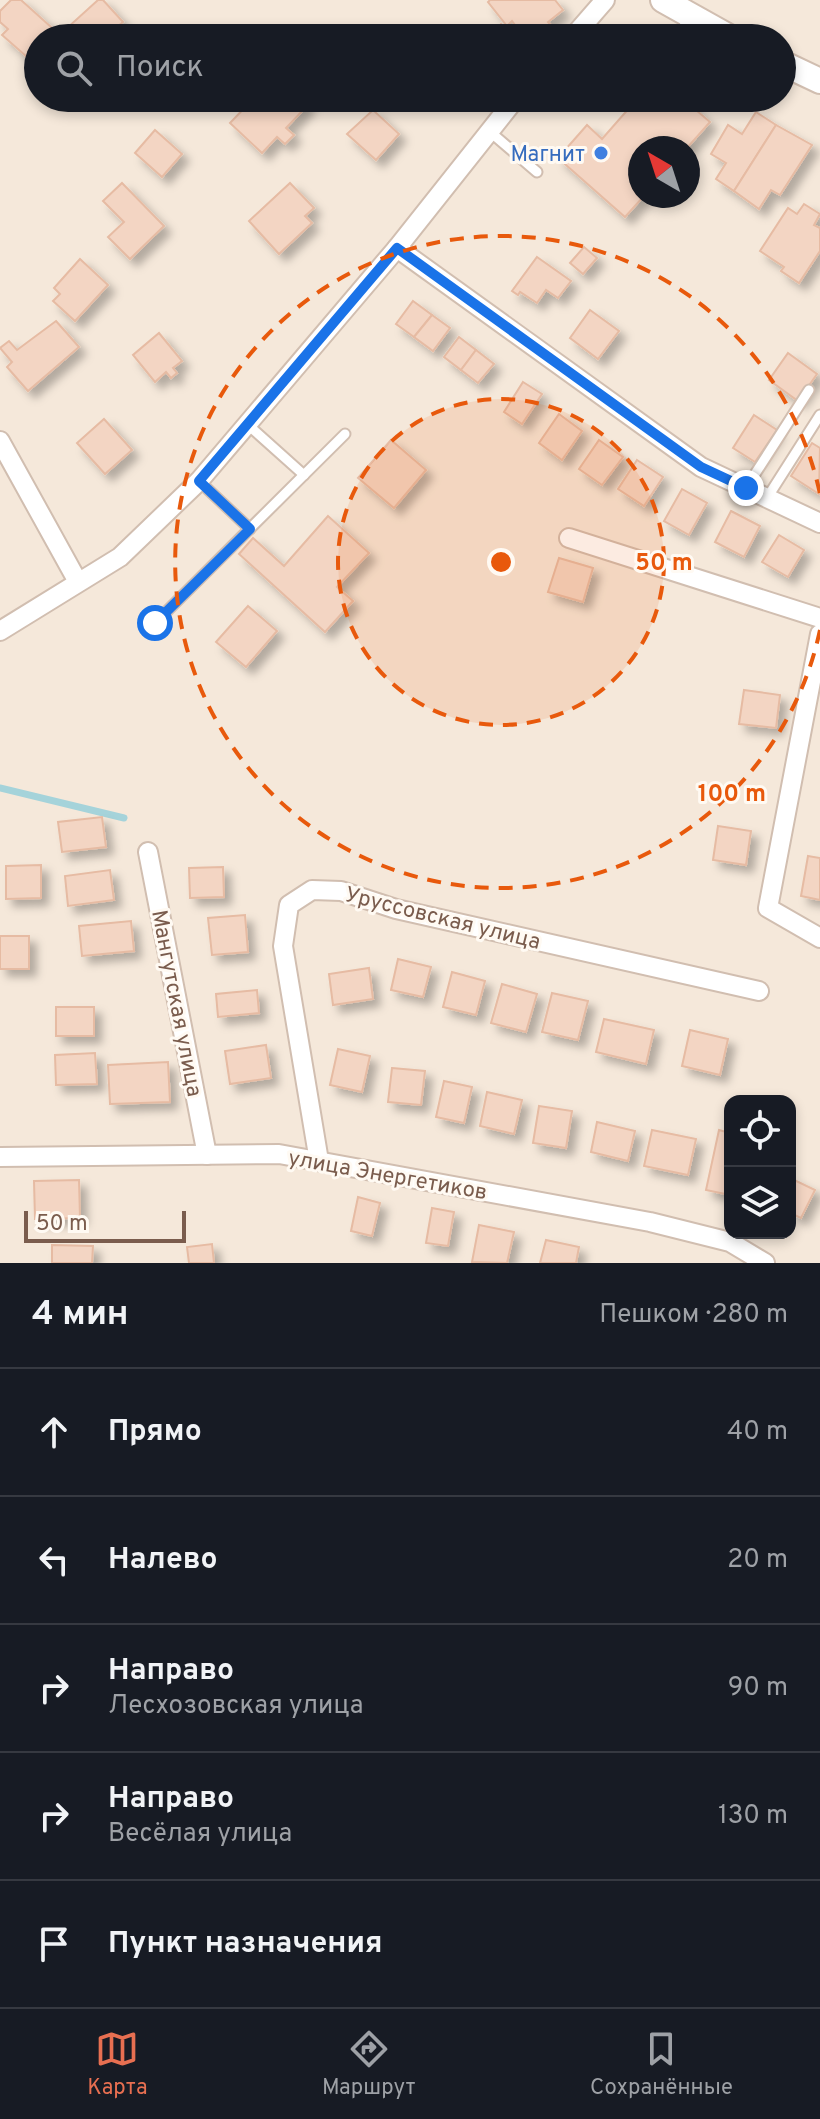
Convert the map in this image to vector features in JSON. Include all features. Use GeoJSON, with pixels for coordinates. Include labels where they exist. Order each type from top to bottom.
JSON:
{"type":"FeatureCollection","features":[{"type":"Feature","properties":{"kind":"street"},"geometry":{"type":"LineString","coordinates":[[584,24],[605,0]]}},
{"type":"Feature","properties":{"kind":"street"},"geometry":{"type":"LineString","coordinates":[[675,8],[705,24]]}},
{"type":"Feature","properties":{"kind":"street"},"geometry":{"type":"LineString","coordinates":[[796,70],[820,81]]}},
{"type":"Feature","properties":{"kind":"street"},"geometry":{"type":"LineString","coordinates":[[0,631],[120,557],[199,481],[496,137],[509,112]]}},
{"type":"Feature","properties":{"kind":"street"},"geometry":{"type":"LineString","coordinates":[[397,248],[701,467],[820,523]]}},
{"type":"Feature","properties":{"kind":"street"},"geometry":{"type":"LineString","coordinates":[[0,441],[78,582]]}},
{"type":"Feature","properties":{"kind":"street"},"geometry":{"type":"LineString","coordinates":[[569,538],[820,618]]}},
{"type":"Feature","properties":{"kind":"street"},"geometry":{"type":"LineString","coordinates":[[820,634],[768,908],[820,938]]}},
{"type":"Feature","properties":{"kind":"street","name":"Мангутская улица"},"geometry":{"type":"LineString","coordinates":[[148,852],[207,1155]]}},
{"type":"Feature","properties":{"kind":"street","name":"Уруссовская улица"},"geometry":{"type":"LineString","coordinates":[[319,1161],[283,946],[289,905],[312,890],[341,891],[396,909],[759,991]]}},
{"type":"Feature","properties":{"kind":"street","name":"улица Энергетиков"},"geometry":{"type":"LineString","coordinates":[[0,1157],[279,1154],[650,1222],[730,1242],[765,1263]]}},
{"type":"Feature","properties":{"kind":"lane"},"geometry":{"type":"LineString","coordinates":[[496,137],[537,172]]}},
{"type":"Feature","properties":{"kind":"lane"},"geometry":{"type":"LineString","coordinates":[[746,488],[809,390]]}},
{"type":"Feature","properties":{"kind":"lane"},"geometry":{"type":"LineString","coordinates":[[767,498],[820,415]]}},
{"type":"Feature","properties":{"kind":"lane"},"geometry":{"type":"LineString","coordinates":[[247,424],[304,475]]}},
{"type":"Feature","properties":{"kind":"lane"},"geometry":{"type":"LineString","coordinates":[[155,623],[345,434]]}},
{"type":"Feature","properties":{"kind":"lane"},"geometry":{"type":"LineString","coordinates":[[199,481],[250,529]]}},
{"type":"Feature","properties":{"kind":"shaded area"},"geometry":{"type":"Polygon","coordinates":[[[0,0],[820,0],[820,1263],[0,1263],[0,0]]]}},
{"type":"Feature","properties":{"kind":"building"},"geometry":{"type":"Polygon","coordinates":[[[11,0],[21,0],[48,24],[24,24],[24,54],[2,35],[8,29],[0,22],[0,11],[11,0]]]}},
{"type":"Feature","properties":{"kind":"building"},"geometry":{"type":"Polygon","coordinates":[[[98,0],[103,0],[123,22],[121,24],[72,24],[98,0]]]}},
{"type":"Feature","properties":{"kind":"building"},"geometry":{"type":"Polygon","coordinates":[[[555,0],[563,10],[548,22],[550,24],[514,24],[512,21],[505,24],[488,2],[555,0]]]}},
{"type":"Feature","properties":{"kind":"building"},"geometry":{"type":"Polygon","coordinates":[[[241,112],[301,112],[286,128],[294,135],[285,144],[277,137],[262,153],[230,123],[241,112]]]}},
{"type":"Feature","properties":{"kind":"building"},"geometry":{"type":"Polygon","coordinates":[[[371,112],[375,112],[399,134],[376,160],[347,134],[371,112]]]}},
{"type":"Feature","properties":{"kind":"building","name":"Магнит"},"geometry":{"type":"Polygon","coordinates":[[[626,112],[698,112],[710,122],[698,136],[628,136],[628,208],[633,208],[625,217],[558,158],[587,125],[602,139],[626,112]]]}},
{"type":"Feature","properties":{"kind":"building"},"geometry":{"type":"Polygon","coordinates":[[[756,112],[776,125],[734,191],[716,179],[726,163],[711,154],[728,125],[742,134],[756,112]]]}},
{"type":"Feature","properties":{"kind":"building"},"geometry":{"type":"Polygon","coordinates":[[[776,125],[812,145],[780,195],[771,190],[759,209],[734,191],[776,125]]]}},
{"type":"Feature","properties":{"kind":"building"},"geometry":{"type":"Polygon","coordinates":[[[155,130],[182,154],[162,177],[135,153],[155,130]]]}},
{"type":"Feature","properties":{"kind":"building"},"geometry":{"type":"Polygon","coordinates":[[[122,183],[164,226],[130,259],[108,237],[124,222],[103,201],[122,183]]]}},
{"type":"Feature","properties":{"kind":"building"},"geometry":{"type":"Polygon","coordinates":[[[290,183],[314,208],[305,216],[312,223],[279,254],[249,221],[290,183]]]}},
{"type":"Feature","properties":{"kind":"building"},"geometry":{"type":"Polygon","coordinates":[[[804,204],[820,214],[814,225],[820,228],[820,251],[799,283],[781,271],[784,267],[760,251],[788,208],[797,214],[804,204]]]}},
{"type":"Feature","properties":{"kind":"building"},"geometry":{"type":"Polygon","coordinates":[[[584,247],[597,258],[583,274],[570,263],[584,247]]]}},
{"type":"Feature","properties":{"kind":"building"},"geometry":{"type":"Polygon","coordinates":[[[537,257],[571,281],[558,298],[546,290],[537,303],[520,292],[518,295],[512,291],[537,257]]]}},
{"type":"Feature","properties":{"kind":"building"},"geometry":{"type":"Polygon","coordinates":[[[80,259],[108,285],[75,321],[53,301],[60,294],[54,288],[80,259]]]}},
{"type":"Feature","properties":{"kind":"building"},"geometry":{"type":"Polygon","coordinates":[[[413,301],[432,315],[414,337],[396,324],[413,301]]]}},
{"type":"Feature","properties":{"kind":"building"},"geometry":{"type":"Polygon","coordinates":[[[590,310],[619,331],[598,359],[570,338],[590,310]]]}},
{"type":"Feature","properties":{"kind":"building"},"geometry":{"type":"Polygon","coordinates":[[[432,315],[450,328],[433,351],[414,337],[432,315]]]}},
{"type":"Feature","properties":{"kind":"building"},"geometry":{"type":"Polygon","coordinates":[[[56,321],[79,347],[28,391],[7,367],[12,362],[0,348],[9,341],[17,350],[56,321]]]}},
{"type":"Feature","properties":{"kind":"building"},"geometry":{"type":"Polygon","coordinates":[[[159,333],[182,361],[173,368],[177,373],[171,378],[166,372],[155,382],[133,355],[159,333]]]}},
{"type":"Feature","properties":{"kind":"building"},"geometry":{"type":"Polygon","coordinates":[[[459,337],[476,350],[461,370],[444,357],[459,337]]]}},
{"type":"Feature","properties":{"kind":"building"},"geometry":{"type":"Polygon","coordinates":[[[476,350],[494,364],[478,383],[461,370],[476,350]]]}},
{"type":"Feature","properties":{"kind":"building"},"geometry":{"type":"Polygon","coordinates":[[[788,353],[817,374],[798,401],[769,380],[788,353]]]}},
{"type":"Feature","properties":{"kind":"building"},"geometry":{"type":"Polygon","coordinates":[[[523,382],[542,394],[522,424],[504,412],[523,382]]]}},
{"type":"Feature","properties":{"kind":"building"},"geometry":{"type":"Polygon","coordinates":[[[559,414],[582,431],[562,460],[539,443],[559,414]]]}},
{"type":"Feature","properties":{"kind":"building"},"geometry":{"type":"Polygon","coordinates":[[[754,415],[777,430],[755,462],[733,448],[754,415]]]}},
{"type":"Feature","properties":{"kind":"building"},"geometry":{"type":"Polygon","coordinates":[[[104,419],[132,450],[105,474],[77,443],[104,419]]]}},
{"type":"Feature","properties":{"kind":"building"},"geometry":{"type":"Polygon","coordinates":[[[391,440],[426,470],[394,508],[358,478],[391,440]]]}},
{"type":"Feature","properties":{"kind":"building"},"geometry":{"type":"Polygon","coordinates":[[[599,440],[623,457],[602,485],[579,469],[599,440]]]}},
{"type":"Feature","properties":{"kind":"building"},"geometry":{"type":"Polygon","coordinates":[[[812,443],[820,448],[819,494],[791,476],[812,443]]]}},
{"type":"Feature","properties":{"kind":"building"},"geometry":{"type":"Polygon","coordinates":[[[637,460],[663,477],[644,506],[618,489],[637,460]]]}},
{"type":"Feature","properties":{"kind":"building"},"geometry":{"type":"Polygon","coordinates":[[[682,489],[707,503],[689,535],[664,521],[682,489]]]}},
{"type":"Feature","properties":{"kind":"building"},"geometry":{"type":"Polygon","coordinates":[[[731,511],[760,526],[744,557],[715,542],[731,511]]]}},
{"type":"Feature","properties":{"kind":"building"},"geometry":{"type":"Polygon","coordinates":[[[328,516],[369,553],[337,587],[353,601],[325,632],[239,554],[253,538],[284,566],[328,516]]]}},
{"type":"Feature","properties":{"kind":"building"},"geometry":{"type":"Polygon","coordinates":[[[779,535],[804,550],[788,577],[762,562],[779,535]]]}},
{"type":"Feature","properties":{"kind":"building"},"geometry":{"type":"Polygon","coordinates":[[[559,558],[593,568],[583,602],[548,592],[559,558]]]}},
{"type":"Feature","properties":{"kind":"building"},"geometry":{"type":"Polygon","coordinates":[[[248,606],[277,631],[246,667],[216,642],[248,606]]]}},
{"type":"Feature","properties":{"kind":"building"},"geometry":{"type":"Polygon","coordinates":[[[744,690],[780,695],[776,728],[739,724],[744,690]]]}},
{"type":"Feature","properties":{"kind":"building"},"geometry":{"type":"Polygon","coordinates":[[[102,817],[106,847],[62,852],[58,822],[102,817]]]}},
{"type":"Feature","properties":{"kind":"building"},"geometry":{"type":"Polygon","coordinates":[[[718,826],[751,831],[746,865],[713,860],[718,826]]]}},
{"type":"Feature","properties":{"kind":"building"},"geometry":{"type":"Polygon","coordinates":[[[808,856],[820,858],[820,900],[801,896],[808,856]]]}},
{"type":"Feature","properties":{"kind":"building"},"geometry":{"type":"Polygon","coordinates":[[[41,865],[41,898],[6,899],[6,866],[41,865]]]}},
{"type":"Feature","properties":{"kind":"building"},"geometry":{"type":"Polygon","coordinates":[[[223,867],[224,897],[190,898],[189,868],[223,867]]]}},
{"type":"Feature","properties":{"kind":"building"},"geometry":{"type":"Polygon","coordinates":[[[110,870],[114,900],[68,906],[65,876],[110,870]]]}},
{"type":"Feature","properties":{"kind":"building"},"geometry":{"type":"Polygon","coordinates":[[[245,915],[248,952],[212,955],[208,918],[245,915]]]}},
{"type":"Feature","properties":{"kind":"building"},"geometry":{"type":"Polygon","coordinates":[[[131,921],[134,951],[82,956],[79,926],[131,921]]]}},
{"type":"Feature","properties":{"kind":"building"},"geometry":{"type":"Polygon","coordinates":[[[0,936],[29,936],[29,969],[0,969],[0,936]]]}},
{"type":"Feature","properties":{"kind":"building"},"geometry":{"type":"Polygon","coordinates":[[[398,959],[431,967],[423,997],[391,990],[398,959]]]}},
{"type":"Feature","properties":{"kind":"building"},"geometry":{"type":"Polygon","coordinates":[[[369,968],[373,999],[333,1005],[329,974],[369,968]]]}},
{"type":"Feature","properties":{"kind":"building"},"geometry":{"type":"Polygon","coordinates":[[[452,972],[485,981],[476,1015],[443,1007],[452,972]]]}},
{"type":"Feature","properties":{"kind":"building"},"geometry":{"type":"Polygon","coordinates":[[[502,984],[537,994],[526,1032],[491,1023],[502,984]]]}},
{"type":"Feature","properties":{"kind":"building"},"geometry":{"type":"Polygon","coordinates":[[[257,990],[259,1013],[218,1017],[216,994],[257,990]]]}},
{"type":"Feature","properties":{"kind":"building"},"geometry":{"type":"Polygon","coordinates":[[[552,993],[588,1001],[578,1040],[542,1032],[552,993]]]}},
{"type":"Feature","properties":{"kind":"building"},"geometry":{"type":"Polygon","coordinates":[[[56,1007],[94,1007],[94,1036],[56,1036],[56,1007]]]}},
{"type":"Feature","properties":{"kind":"building"},"geometry":{"type":"Polygon","coordinates":[[[604,1019],[654,1030],[646,1064],[596,1052],[604,1019]]]}},
{"type":"Feature","properties":{"kind":"building"},"geometry":{"type":"Polygon","coordinates":[[[690,1030],[728,1039],[720,1075],[682,1066],[690,1030]]]}},
{"type":"Feature","properties":{"kind":"building"},"geometry":{"type":"Polygon","coordinates":[[[266,1045],[271,1078],[230,1084],[225,1051],[266,1045]]]}},
{"type":"Feature","properties":{"kind":"building"},"geometry":{"type":"Polygon","coordinates":[[[338,1049],[370,1056],[362,1092],[330,1085],[338,1049]]]}},
{"type":"Feature","properties":{"kind":"building"},"geometry":{"type":"Polygon","coordinates":[[[95,1053],[97,1084],[56,1085],[55,1055],[95,1053]]]}},
{"type":"Feature","properties":{"kind":"building"},"geometry":{"type":"Polygon","coordinates":[[[168,1062],[170,1102],[110,1104],[108,1065],[168,1062]]]}},
{"type":"Feature","properties":{"kind":"building"},"geometry":{"type":"Polygon","coordinates":[[[392,1068],[425,1071],[421,1105],[388,1102],[392,1068]]]}},
{"type":"Feature","properties":{"kind":"building"},"geometry":{"type":"Polygon","coordinates":[[[444,1081],[472,1087],[464,1123],[436,1117],[444,1081]]]}},
{"type":"Feature","properties":{"kind":"building"},"geometry":{"type":"Polygon","coordinates":[[[487,1092],[522,1100],[514,1134],[480,1126],[487,1092]]]}},
{"type":"Feature","properties":{"kind":"building"},"geometry":{"type":"Polygon","coordinates":[[[539,1106],[572,1111],[566,1148],[533,1143],[539,1106]]]}},
{"type":"Feature","properties":{"kind":"building"},"geometry":{"type":"Polygon","coordinates":[[[597,1122],[635,1131],[628,1161],[591,1152],[597,1122]]]}},
{"type":"Feature","properties":{"kind":"building"},"geometry":{"type":"Polygon","coordinates":[[[652,1130],[696,1139],[688,1175],[644,1166],[652,1130]]]}},
{"type":"Feature","properties":{"kind":"building"},"geometry":{"type":"Polygon","coordinates":[[[719,1130],[724,1131],[724,1194],[706,1190],[719,1130]]]}},
{"type":"Feature","properties":{"kind":"building"},"geometry":{"type":"Polygon","coordinates":[[[79,1180],[80,1218],[35,1219],[34,1181],[79,1180]]]}},
{"type":"Feature","properties":{"kind":"building"},"geometry":{"type":"Polygon","coordinates":[[[796,1181],[815,1190],[801,1218],[796,1216],[796,1181]]]}},
{"type":"Feature","properties":{"kind":"building"},"geometry":{"type":"Polygon","coordinates":[[[358,1197],[380,1203],[372,1236],[351,1231],[358,1197]]]}},
{"type":"Feature","properties":{"kind":"building"},"geometry":{"type":"Polygon","coordinates":[[[432,1208],[454,1212],[448,1246],[426,1243],[432,1208]]]}},
{"type":"Feature","properties":{"kind":"building"},"geometry":{"type":"Polygon","coordinates":[[[479,1225],[514,1232],[507,1263],[472,1262],[479,1225]]]}},
{"type":"Feature","properties":{"kind":"building"},"geometry":{"type":"Polygon","coordinates":[[[546,1240],[579,1247],[576,1263],[540,1263],[546,1240]]]}},
{"type":"Feature","properties":{"kind":"building"},"geometry":{"type":"Polygon","coordinates":[[[212,1244],[214,1263],[189,1263],[187,1247],[212,1244]]]}},
{"type":"Feature","properties":{"kind":"building"},"geometry":{"type":"Polygon","coordinates":[[[52,1245],[93,1246],[92,1263],[52,1263],[52,1245]]]}},
{"type":"Feature","properties":{"kind":"waterway"},"geometry":{"type":"LineString","coordinates":[[0,788],[124,818]]}},
{"type":"Feature","properties":{"kind":"place","name":"Магнит"},"geometry":{"type":"Point","coordinates":[601,153]}},
{"type":"Feature","properties":{"kind":"route"},"geometry":{"type":"LineString","coordinates":[[155,623],[250,529],[199,481],[397,248],[701,467],[746,488]]}}]}
